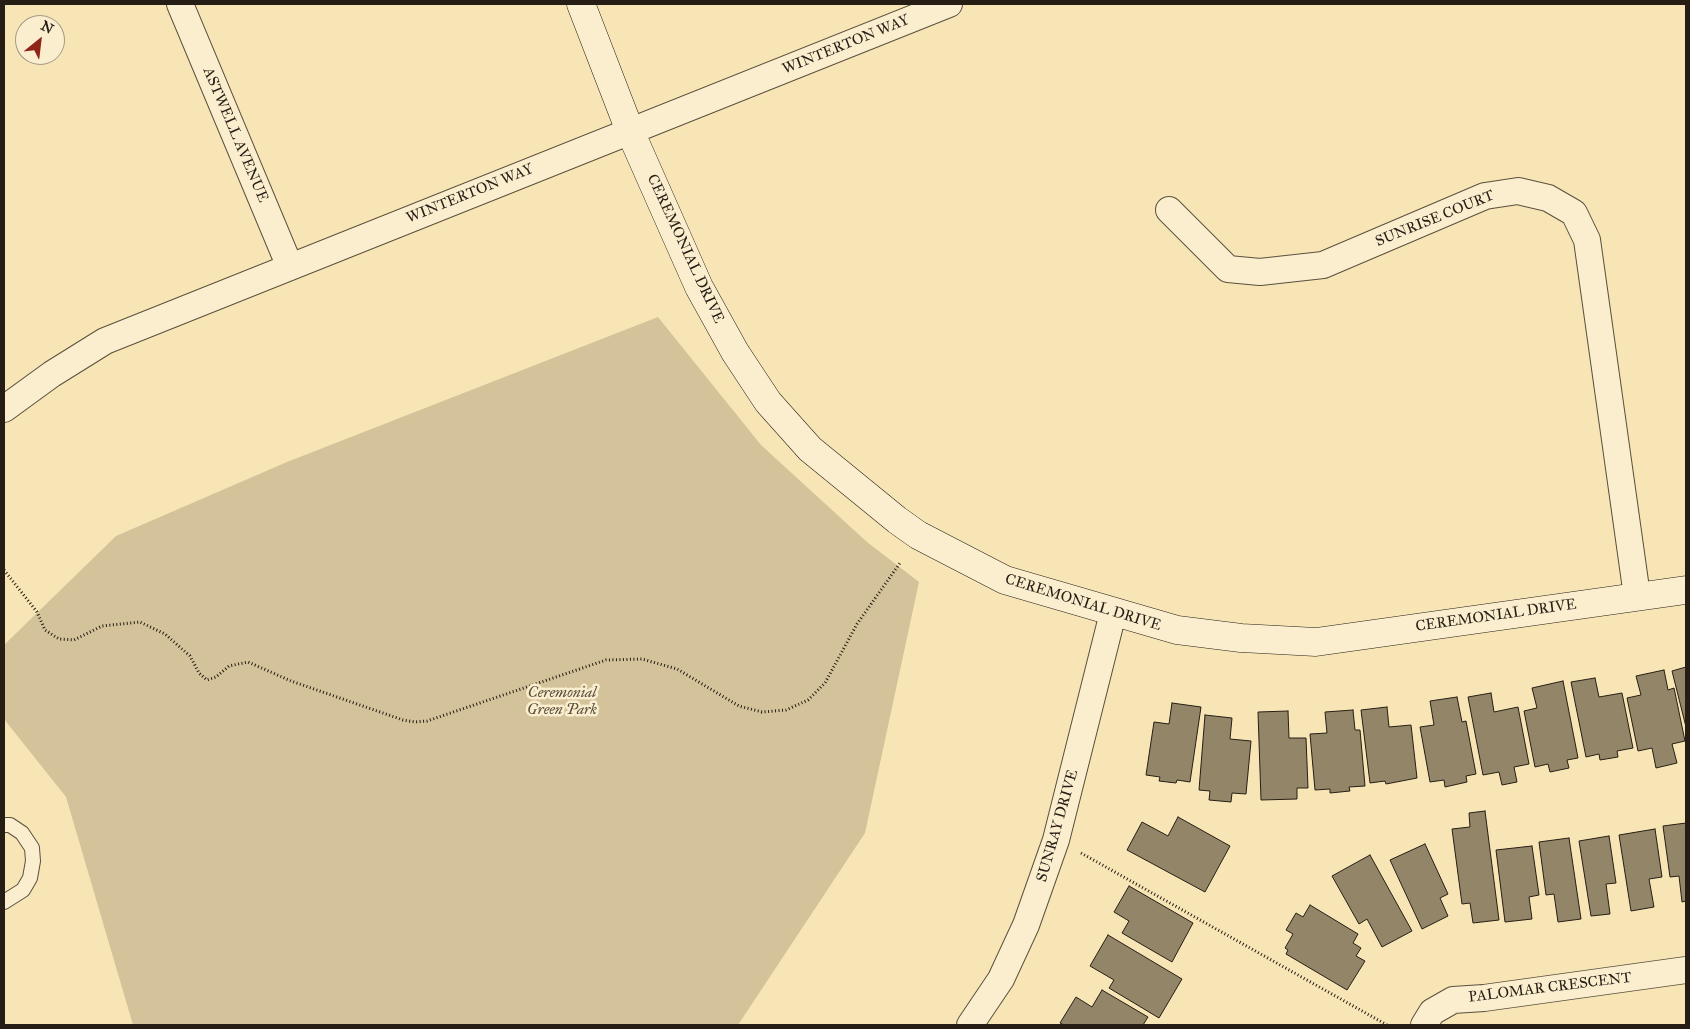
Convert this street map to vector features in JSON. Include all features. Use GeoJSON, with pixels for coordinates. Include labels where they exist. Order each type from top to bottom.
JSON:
{"type":"FeatureCollection","features":[{"type":"Feature","properties":{"kind":"street","name":"ASTWELL AVENUE"},"geometry":{"type":"LineString","coordinates":[[180,4],[290,266]]}},
{"type":"Feature","properties":{"kind":"street","name":"CEREMONIAL DRIVE"},"geometry":{"type":"LineString","coordinates":[[581,4],[630,131],[699,287],[735,352],[768,402],[810,449],[918,535],[1005,580],[1113,613],[1177,630],[1241,638],[1316,642],[1686,590]]}},
{"type":"Feature","properties":{"kind":"street","name":"WINTERTON WAY"},"geometry":{"type":"LineString","coordinates":[[4,409],[52,374],[105,341],[949,4]]}},
{"type":"Feature","properties":{"kind":"street","name":"SUNRISE COURT"},"geometry":{"type":"LineString","coordinates":[[1169,210],[1228,268],[1260,272],[1323,265],[1485,196],[1518,190],[1548,198],[1574,213],[1587,240],[1637,596]]}},
{"type":"Feature","properties":{"kind":"street","name":"SUNRAY DRIVE"},"geometry":{"type":"LineString","coordinates":[[970,1025],[1001,979],[1026,925],[1056,840],[1113,613]]}},
{"type":"Feature","properties":{"kind":"street","name":"PALOMAR CRESCENT"},"geometry":{"type":"LineString","coordinates":[[1424,1025],[1432,1012],[1453,1000],[1484,998],[1686,970]]}},
{"type":"Feature","properties":{"kind":"lane"},"geometry":{"type":"LineString","coordinates":[[4,824],[10,825],[22,833],[32,848],[33,861],[30,878],[23,890],[4,902]]}},
{"type":"Feature","properties":{"kind":"path"},"geometry":{"type":"LineString","coordinates":[[4,570],[37,612],[44,630],[59,639],[74,640],[102,626],[140,622],[165,634],[190,656],[199,673],[207,680],[216,677],[229,666],[248,662],[291,681],[403,720],[415,722],[427,721],[606,660],[642,659],[677,669],[739,706],[762,712],[786,710],[808,700],[825,683],[857,624],[900,563]]}},
{"type":"Feature","properties":{"kind":"path"},"geometry":{"type":"LineString","coordinates":[[1056,840],[1387,1025]]}},
{"type":"Feature","properties":{"kind":"green space","name":"Ceremonial Green Park"},"geometry":{"type":"Polygon","coordinates":[[[658,317],[761,445],[867,542],[919,582],[865,833],[738,1025],[133,1025],[66,797],[4,719],[4,645],[116,536],[287,462],[658,317]]]}},
{"type":"Feature","properties":{"kind":"building"},"geometry":{"type":"Polygon","coordinates":[[[1686,667],[1686,727],[1672,671],[1686,667]]]}},
{"type":"Feature","properties":{"kind":"building"},"geometry":{"type":"Polygon","coordinates":[[[1664,670],[1668,690],[1674,688],[1685,741],[1672,744],[1677,763],[1656,768],[1652,748],[1638,751],[1627,698],[1641,695],[1636,676],[1664,670]]]}},
{"type":"Feature","properties":{"kind":"building"},"geometry":{"type":"Polygon","coordinates":[[[1595,678],[1599,697],[1622,693],[1633,748],[1617,751],[1618,757],[1600,760],[1599,754],[1586,757],[1571,682],[1595,678]]]}},
{"type":"Feature","properties":{"kind":"building"},"geometry":{"type":"Polygon","coordinates":[[[1563,681],[1578,758],[1567,760],[1569,768],[1550,772],[1548,764],[1535,767],[1524,711],[1537,708],[1532,688],[1563,681]]]}},
{"type":"Feature","properties":{"kind":"building"},"geometry":{"type":"Polygon","coordinates":[[[1491,693],[1494,712],[1518,707],[1529,764],[1514,767],[1517,782],[1502,785],[1499,772],[1483,775],[1468,697],[1491,693]]]}},
{"type":"Feature","properties":{"kind":"building"},"geometry":{"type":"Polygon","coordinates":[[[1457,697],[1462,722],[1466,721],[1476,774],[1466,776],[1467,782],[1445,787],[1444,780],[1430,782],[1420,727],[1434,725],[1430,701],[1457,697]]]}},
{"type":"Feature","properties":{"kind":"building"},"geometry":{"type":"Polygon","coordinates":[[[1172,703],[1201,707],[1190,782],[1177,780],[1176,783],[1159,781],[1160,777],[1146,775],[1154,722],[1169,724],[1172,703]]]}},
{"type":"Feature","properties":{"kind":"building"},"geometry":{"type":"Polygon","coordinates":[[[1387,707],[1389,727],[1411,725],[1417,778],[1386,784],[1385,781],[1370,783],[1361,710],[1387,707]]]}},
{"type":"Feature","properties":{"kind":"building"},"geometry":{"type":"Polygon","coordinates":[[[1353,710],[1355,730],[1360,730],[1365,786],[1349,787],[1350,791],[1330,793],[1330,789],[1315,790],[1310,734],[1327,733],[1325,712],[1353,710]]]}},
{"type":"Feature","properties":{"kind":"building"},"geometry":{"type":"Polygon","coordinates":[[[1288,711],[1289,738],[1306,738],[1308,788],[1297,788],[1297,799],[1261,800],[1258,712],[1288,711]]]}},
{"type":"Feature","properties":{"kind":"building"},"geometry":{"type":"Polygon","coordinates":[[[1205,715],[1232,718],[1230,739],[1251,741],[1246,794],[1232,793],[1231,802],[1209,800],[1210,791],[1199,790],[1205,715]]]}},
{"type":"Feature","properties":{"kind":"building"},"geometry":{"type":"Polygon","coordinates":[[[1485,811],[1499,920],[1473,923],[1470,903],[1462,904],[1452,829],[1470,827],[1469,813],[1485,811]]]}},
{"type":"Feature","properties":{"kind":"building"},"geometry":{"type":"Polygon","coordinates":[[[1178,817],[1230,846],[1205,892],[1127,850],[1142,822],[1168,836],[1178,817]]]}},
{"type":"Feature","properties":{"kind":"building"},"geometry":{"type":"Polygon","coordinates":[[[1686,823],[1686,901],[1682,902],[1679,876],[1670,877],[1663,826],[1686,823]]]}},
{"type":"Feature","properties":{"kind":"building"},"geometry":{"type":"Polygon","coordinates":[[[1655,829],[1662,877],[1649,879],[1654,907],[1631,911],[1619,835],[1655,829]]]}},
{"type":"Feature","properties":{"kind":"building"},"geometry":{"type":"Polygon","coordinates":[[[1609,836],[1616,883],[1606,884],[1610,914],[1591,916],[1579,841],[1609,836]]]}},
{"type":"Feature","properties":{"kind":"building"},"geometry":{"type":"Polygon","coordinates":[[[1569,838],[1581,919],[1558,922],[1554,894],[1546,895],[1539,842],[1569,838]]]}},
{"type":"Feature","properties":{"kind":"building"},"geometry":{"type":"Polygon","coordinates":[[[1425,844],[1448,894],[1440,898],[1448,916],[1422,929],[1390,860],[1425,844]]]}},
{"type":"Feature","properties":{"kind":"building"},"geometry":{"type":"Polygon","coordinates":[[[1532,846],[1539,895],[1529,897],[1532,919],[1505,922],[1496,850],[1532,846]]]}},
{"type":"Feature","properties":{"kind":"building"},"geometry":{"type":"Polygon","coordinates":[[[1370,855],[1412,931],[1382,947],[1367,919],[1359,924],[1332,876],[1370,855]]]}},
{"type":"Feature","properties":{"kind":"building"},"geometry":{"type":"Polygon","coordinates":[[[1129,886],[1193,923],[1172,962],[1122,933],[1129,921],[1114,912],[1129,886]]]}},
{"type":"Feature","properties":{"kind":"building"},"geometry":{"type":"Polygon","coordinates":[[[1310,905],[1358,934],[1353,943],[1361,948],[1356,956],[1365,961],[1347,990],[1286,954],[1288,950],[1285,948],[1293,934],[1286,930],[1296,913],[1303,917],[1310,905]]]}},
{"type":"Feature","properties":{"kind":"building"},"geometry":{"type":"Polygon","coordinates":[[[1108,935],[1182,979],[1159,1018],[1109,988],[1114,980],[1090,966],[1108,935]]]}},
{"type":"Feature","properties":{"kind":"building"},"geometry":{"type":"Polygon","coordinates":[[[1102,990],[1148,1017],[1143,1025],[1064,1025],[1060,1023],[1076,997],[1092,1007],[1102,990]]]}}]}
